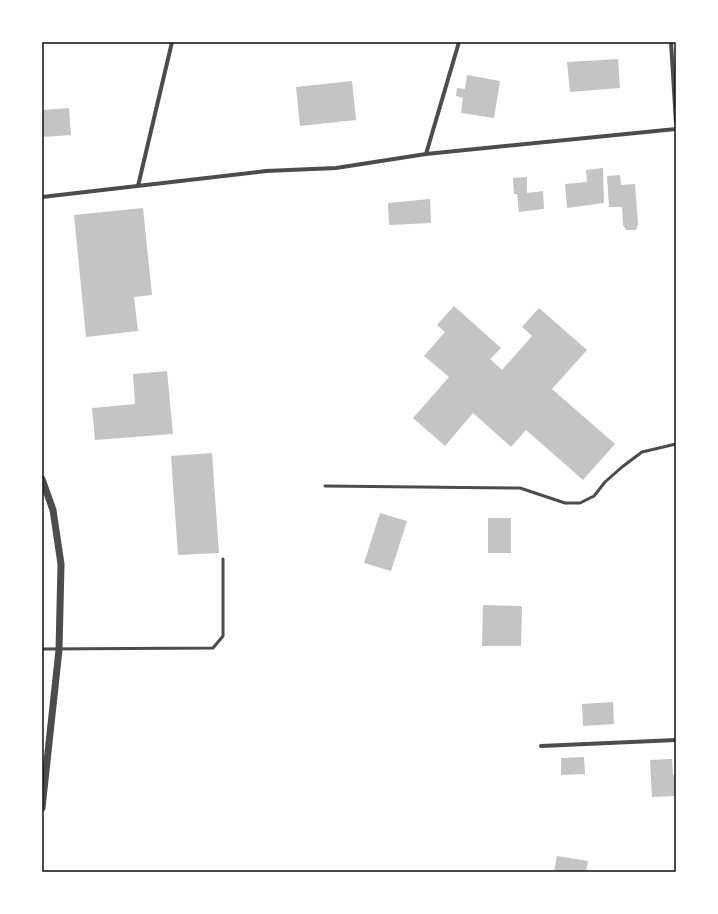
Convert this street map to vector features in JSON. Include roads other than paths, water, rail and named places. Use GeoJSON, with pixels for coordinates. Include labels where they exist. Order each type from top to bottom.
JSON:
{"type":"FeatureCollection","features":[{"type":"Feature","properties":{"kind":"street"},"geometry":{"type":"LineString","coordinates":[[138,186],[172,42]]}},
{"type":"Feature","properties":{"kind":"street"},"geometry":{"type":"LineString","coordinates":[[426,154],[459,42]]}},
{"type":"Feature","properties":{"kind":"street"},"geometry":{"type":"LineString","coordinates":[[671,42],[676,123]]}},
{"type":"Feature","properties":{"kind":"street"},"geometry":{"type":"LineString","coordinates":[[42,198],[266,171],[336,168],[426,154],[676,129]]}},
{"type":"Feature","properties":{"kind":"street"},"geometry":{"type":"LineString","coordinates":[[42,479],[53,510],[61,564],[59,650],[42,808]]}},
{"type":"Feature","properties":{"kind":"street"},"geometry":{"type":"LineString","coordinates":[[541,746],[676,740]]}},
{"type":"Feature","properties":{"kind":"lane"},"geometry":{"type":"LineString","coordinates":[[325,486],[520,488],[565,503],[580,504],[594,496],[605,482],[622,466],[642,452],[676,444]]}},
{"type":"Feature","properties":{"kind":"lane"},"geometry":{"type":"LineString","coordinates":[[42,649],[214,648],[223,636],[223,559]]}}]}
